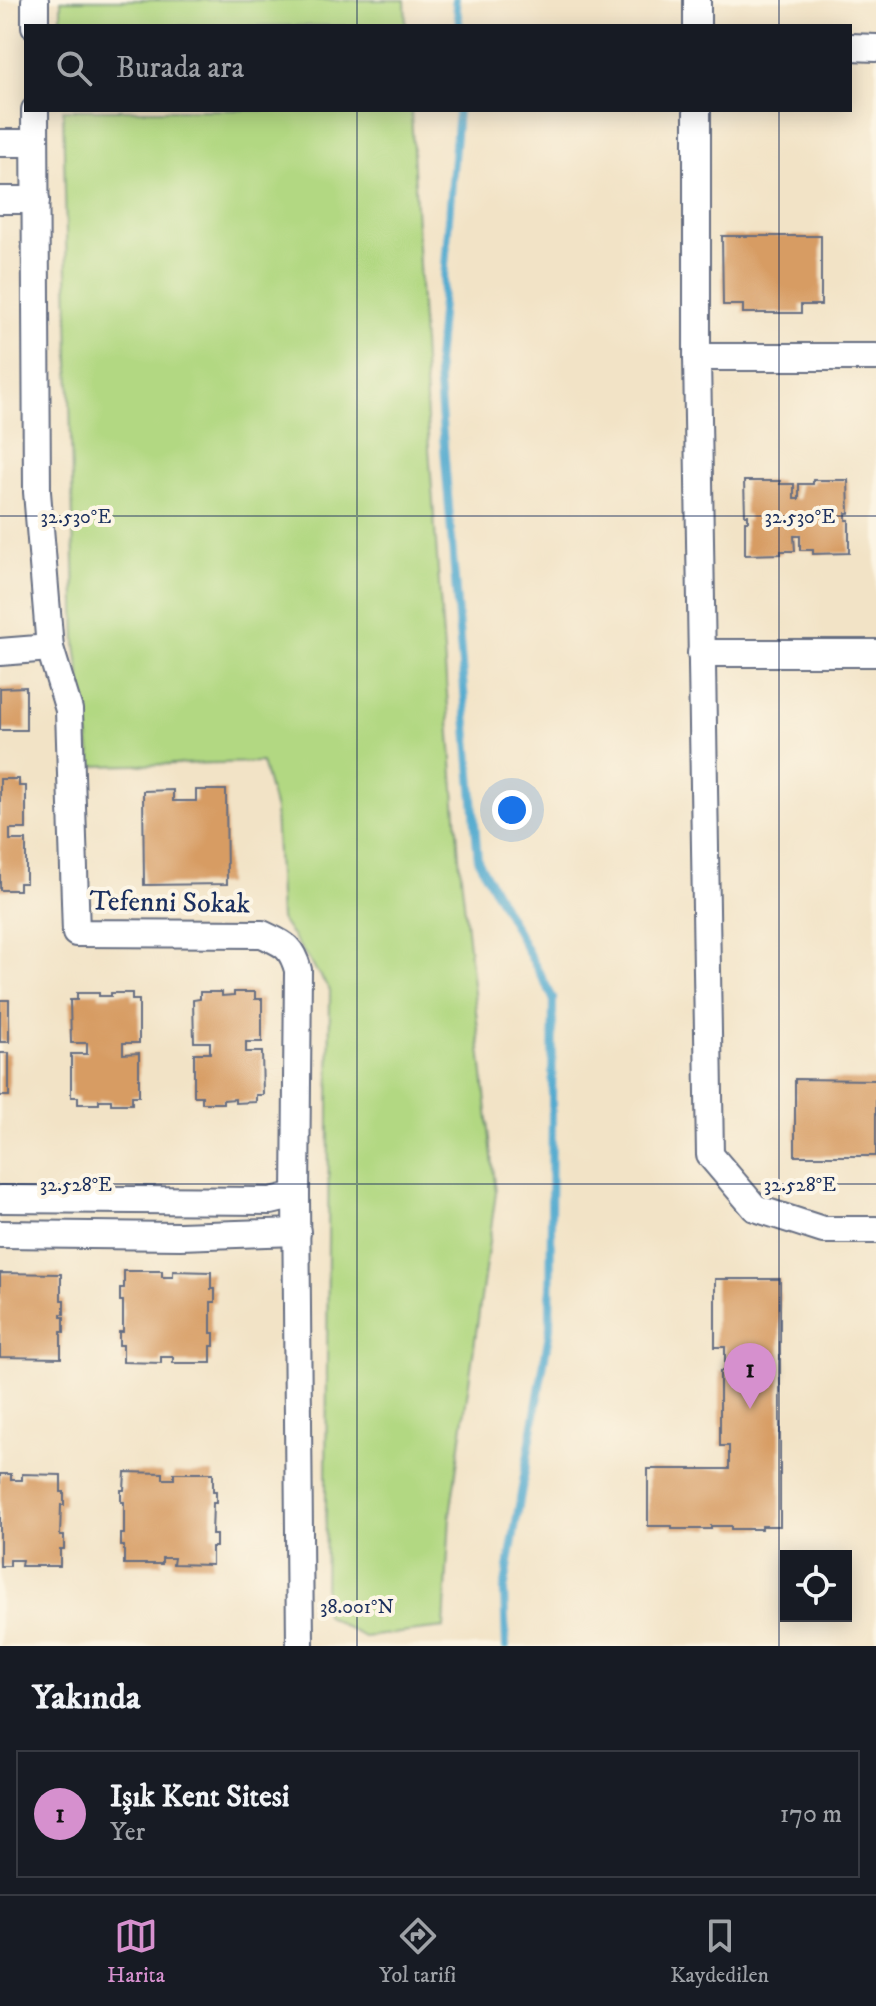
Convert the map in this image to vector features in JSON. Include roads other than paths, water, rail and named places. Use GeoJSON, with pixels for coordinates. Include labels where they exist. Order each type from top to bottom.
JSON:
{"type":"FeatureCollection","features":[{"type":"Feature","properties":{"kind":"street"},"geometry":{"type":"LineString","coordinates":[[35,0],[35,24]]}},
{"type":"Feature","properties":{"kind":"street"},"geometry":{"type":"LineString","coordinates":[[697,0],[697,24]]}},
{"type":"Feature","properties":{"kind":"street"},"geometry":{"type":"LineString","coordinates":[[852,47],[876,48]]}},
{"type":"Feature","properties":{"kind":"street","name":"Tefenni Sokak"},"geometry":{"type":"LineString","coordinates":[[35,112],[37,492],[50,648],[69,710],[76,933],[262,934],[285,944],[293,954],[298,970],[296,1195],[300,1646]]}},
{"type":"Feature","properties":{"kind":"street"},"geometry":{"type":"LineString","coordinates":[[697,112],[697,357],[710,1155],[755,1208],[823,1230],[876,1230]]}},
{"type":"Feature","properties":{"kind":"street"},"geometry":{"type":"LineString","coordinates":[[0,143],[35,143]]}},
{"type":"Feature","properties":{"kind":"street"},"geometry":{"type":"LineString","coordinates":[[0,200],[36,200]]}},
{"type":"Feature","properties":{"kind":"street"},"geometry":{"type":"LineString","coordinates":[[697,357],[876,357]]}},
{"type":"Feature","properties":{"kind":"street"},"geometry":{"type":"LineString","coordinates":[[0,652],[50,648]]}},
{"type":"Feature","properties":{"kind":"street"},"geometry":{"type":"LineString","coordinates":[[701,653],[876,653]]}},
{"type":"Feature","properties":{"kind":"street"},"geometry":{"type":"LineString","coordinates":[[0,1199],[271,1201],[296,1195]]}},
{"type":"Feature","properties":{"kind":"street"},"geometry":{"type":"LineString","coordinates":[[0,1234],[180,1236],[297,1232]]}},
{"type":"Feature","properties":{"kind":"waterway"},"geometry":{"type":"LineString","coordinates":[[455,0],[460,24]]}},
{"type":"Feature","properties":{"kind":"waterway"},"geometry":{"type":"LineString","coordinates":[[458,112],[437,362],[478,860],[553,998],[550,1328],[504,1591],[506,1646]]}},
{"type":"Feature","properties":{"kind":"place","name":"Işık Kent Sitesi"},"geometry":{"type":"Point","coordinates":[750,1409]}}]}
